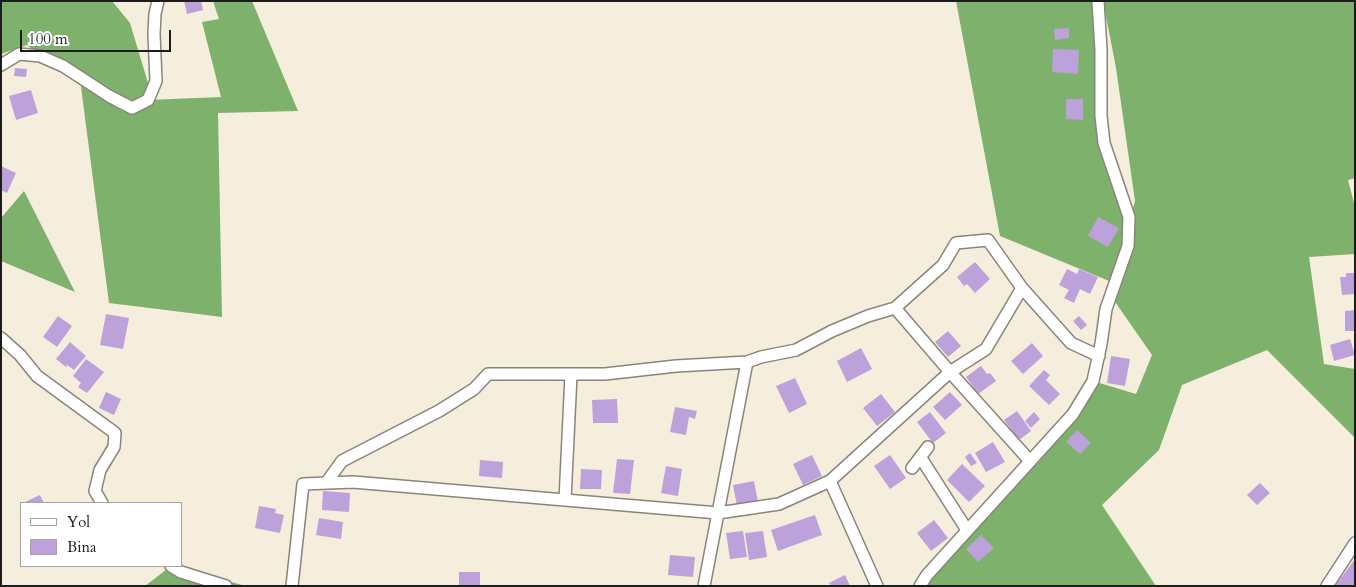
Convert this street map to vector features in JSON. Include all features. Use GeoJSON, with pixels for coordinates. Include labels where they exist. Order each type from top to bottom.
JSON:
{"type":"FeatureCollection","features":[{"type":"Feature","properties":{"kind":"street"},"geometry":{"type":"LineString","coordinates":[[3,64],[19,54],[40,56],[63,66],[109,96],[132,108],[148,100],[156,81],[154,34],[158,1]]}},
{"type":"Feature","properties":{"kind":"street"},"geometry":{"type":"LineString","coordinates":[[920,586],[927,575],[1073,414],[1093,381],[1099,356],[1106,308],[1128,246],[1129,217],[1104,143],[1101,116],[1101,50],[1098,1]]}},
{"type":"Feature","properties":{"kind":"street"},"geometry":{"type":"LineString","coordinates":[[326,483],[342,461],[439,411],[474,388],[488,374],[605,374],[676,366],[747,362],[761,357],[796,350],[859,319],[895,308],[942,265],[956,243],[988,240],[1022,288],[1071,343],[1099,356]]}},
{"type":"Feature","properties":{"kind":"street"},"geometry":{"type":"LineString","coordinates":[[292,586],[303,484],[353,482],[718,514],[779,504],[830,481],[950,372],[986,349],[1022,288]]}},
{"type":"Feature","properties":{"kind":"street"},"geometry":{"type":"LineString","coordinates":[[895,308],[1030,461]]}},
{"type":"Feature","properties":{"kind":"street"},"geometry":{"type":"LineString","coordinates":[[1,338],[20,355],[36,376],[115,434],[114,447],[100,470],[95,491],[101,502]]}},
{"type":"Feature","properties":{"kind":"street"},"geometry":{"type":"LineString","coordinates":[[704,586],[747,362]]}},
{"type":"Feature","properties":{"kind":"street"},"geometry":{"type":"LineString","coordinates":[[565,500],[571,375]]}},
{"type":"Feature","properties":{"kind":"street"},"geometry":{"type":"LineString","coordinates":[[912,468],[928,447]]}},
{"type":"Feature","properties":{"kind":"street"},"geometry":{"type":"LineString","coordinates":[[921,458],[968,530]]}},
{"type":"Feature","properties":{"kind":"street"},"geometry":{"type":"LineString","coordinates":[[830,481],[877,586]]}},
{"type":"Feature","properties":{"kind":"street"},"geometry":{"type":"LineString","coordinates":[[1327,586],[1355,543]]}},
{"type":"Feature","properties":{"kind":"street"},"geometry":{"type":"LineString","coordinates":[[173,567],[181,572],[226,586]]}},
{"type":"Feature","properties":{"kind":"green space"},"geometry":{"type":"Polygon","coordinates":[[[1,1],[112,1],[130,23],[151,93],[148,100],[221,97],[202,22],[219,19],[213,1],[252,1],[298,111],[218,113],[222,317],[109,303],[80,79],[40,56],[27,45],[1,54],[1,1]]]}},
{"type":"Feature","properties":{"kind":"green space"},"geometry":{"type":"Polygon","coordinates":[[[956,1],[1097,1],[1102,129],[1129,217],[1124,242],[1135,201],[1116,68],[1103,1],[1355,1],[1355,178],[1348,180],[1355,207],[1355,254],[1309,257],[1324,364],[1355,369],[1355,438],[1267,350],[1182,385],[1159,450],[1102,505],[1156,586],[922,586],[1073,414],[1093,381],[1136,394],[1152,355],[1111,296],[1114,283],[1000,236],[956,1]]]}},
{"type":"Feature","properties":{"kind":"green space"},"geometry":{"type":"Polygon","coordinates":[[[24,191],[75,292],[1,261],[1,218],[24,191]]]}},
{"type":"Feature","properties":{"kind":"green space"},"geometry":{"type":"Polygon","coordinates":[[[170,567],[175,567],[246,586],[145,586],[170,567]]]}},
{"type":"Feature","properties":{"kind":"building"},"geometry":{"type":"Polygon","coordinates":[[[184,1],[201,1],[203,10],[187,14],[184,1]]]}},
{"type":"Feature","properties":{"kind":"building"},"geometry":{"type":"Polygon","coordinates":[[[1069,28],[1069,38],[1055,40],[1054,29],[1069,28]]]}},
{"type":"Feature","properties":{"kind":"building"},"geometry":{"type":"Polygon","coordinates":[[[1053,49],[1079,50],[1078,74],[1052,72],[1053,49]]]}},
{"type":"Feature","properties":{"kind":"building"},"geometry":{"type":"Polygon","coordinates":[[[15,68],[27,69],[26,77],[14,76],[15,68]]]}},
{"type":"Feature","properties":{"kind":"building"},"geometry":{"type":"Polygon","coordinates":[[[31,90],[38,113],[16,120],[9,96],[31,90]]]}},
{"type":"Feature","properties":{"kind":"building"},"geometry":{"type":"Polygon","coordinates":[[[1066,99],[1083,99],[1083,120],[1066,119],[1066,99]]]}},
{"type":"Feature","properties":{"kind":"building"},"geometry":{"type":"Polygon","coordinates":[[[1,166],[16,173],[7,193],[1,190],[1,166]]]}},
{"type":"Feature","properties":{"kind":"building"},"geometry":{"type":"Polygon","coordinates":[[[1098,217],[1119,228],[1108,247],[1088,236],[1098,217]]]}},
{"type":"Feature","properties":{"kind":"building"},"geometry":{"type":"Polygon","coordinates":[[[975,262],[990,279],[975,293],[967,284],[964,286],[957,277],[975,262]]]}},
{"type":"Feature","properties":{"kind":"building"},"geometry":{"type":"Polygon","coordinates":[[[1067,269],[1077,274],[1079,269],[1098,277],[1090,294],[1080,289],[1074,303],[1064,298],[1069,290],[1059,285],[1067,269]]]}},
{"type":"Feature","properties":{"kind":"building"},"geometry":{"type":"Polygon","coordinates":[[[1346,273],[1355,273],[1355,294],[1342,295],[1340,277],[1346,277],[1346,273]]]}},
{"type":"Feature","properties":{"kind":"building"},"geometry":{"type":"Polygon","coordinates":[[[1355,310],[1355,331],[1345,331],[1345,311],[1355,310]]]}},
{"type":"Feature","properties":{"kind":"building"},"geometry":{"type":"Polygon","coordinates":[[[106,314],[129,318],[123,349],[100,345],[106,314]]]}},
{"type":"Feature","properties":{"kind":"building"},"geometry":{"type":"Polygon","coordinates":[[[58,316],[72,326],[57,347],[43,337],[58,316]]]}},
{"type":"Feature","properties":{"kind":"building"},"geometry":{"type":"Polygon","coordinates":[[[1079,316],[1087,325],[1081,330],[1073,321],[1079,316]]]}},
{"type":"Feature","properties":{"kind":"building"},"geometry":{"type":"Polygon","coordinates":[[[948,331],[961,346],[948,357],[935,342],[948,331]]]}},
{"type":"Feature","properties":{"kind":"building"},"geometry":{"type":"Polygon","coordinates":[[[1350,339],[1355,355],[1334,361],[1330,345],[1350,339]]]}},
{"type":"Feature","properties":{"kind":"building"},"geometry":{"type":"Polygon","coordinates":[[[70,342],[86,356],[74,370],[67,365],[66,367],[56,359],[70,342]]]}},
{"type":"Feature","properties":{"kind":"building"},"geometry":{"type":"Polygon","coordinates":[[[1032,343],[1043,356],[1023,374],[1011,361],[1032,343]]]}},
{"type":"Feature","properties":{"kind":"building"},"geometry":{"type":"Polygon","coordinates":[[[861,348],[872,369],[847,382],[837,361],[861,348]]]}},
{"type":"Feature","properties":{"kind":"building"},"geometry":{"type":"Polygon","coordinates":[[[1111,356],[1130,359],[1125,386],[1107,383],[1111,356]]]}},
{"type":"Feature","properties":{"kind":"building"},"geometry":{"type":"Polygon","coordinates":[[[86,359],[104,372],[87,393],[78,387],[81,383],[73,376],[86,359]]]}},
{"type":"Feature","properties":{"kind":"building"},"geometry":{"type":"Polygon","coordinates":[[[981,366],[996,381],[978,394],[966,377],[981,366]]]}},
{"type":"Feature","properties":{"kind":"building"},"geometry":{"type":"Polygon","coordinates":[[[1044,370],[1050,375],[1046,380],[1060,394],[1049,405],[1029,386],[1044,370]]]}},
{"type":"Feature","properties":{"kind":"building"},"geometry":{"type":"Polygon","coordinates":[[[795,378],[807,404],[789,413],[776,386],[795,378]]]}},
{"type":"Feature","properties":{"kind":"building"},"geometry":{"type":"Polygon","coordinates":[[[106,392],[121,399],[114,415],[99,408],[106,392]]]}},
{"type":"Feature","properties":{"kind":"building"},"geometry":{"type":"Polygon","coordinates":[[[950,392],[962,405],[945,420],[933,407],[950,392]]]}},
{"type":"Feature","properties":{"kind":"building"},"geometry":{"type":"Polygon","coordinates":[[[881,394],[895,412],[877,426],[863,408],[881,394]]]}},
{"type":"Feature","properties":{"kind":"building"},"geometry":{"type":"Polygon","coordinates":[[[617,399],[618,423],[593,423],[592,400],[617,399]]]}},
{"type":"Feature","properties":{"kind":"building"},"geometry":{"type":"Polygon","coordinates":[[[675,407],[697,411],[695,419],[689,417],[686,435],[670,432],[675,407]]]}},
{"type":"Feature","properties":{"kind":"building"},"geometry":{"type":"Polygon","coordinates":[[[1017,411],[1031,431],[1019,440],[1004,420],[1017,411]]]}},
{"type":"Feature","properties":{"kind":"building"},"geometry":{"type":"Polygon","coordinates":[[[930,412],[946,433],[933,443],[917,422],[930,412]]]}},
{"type":"Feature","properties":{"kind":"building"},"geometry":{"type":"Polygon","coordinates":[[[1034,412],[1040,419],[1031,428],[1025,421],[1034,412]]]}},
{"type":"Feature","properties":{"kind":"building"},"geometry":{"type":"Polygon","coordinates":[[[1077,430],[1091,443],[1080,454],[1066,442],[1077,430]]]}},
{"type":"Feature","properties":{"kind":"building"},"geometry":{"type":"Polygon","coordinates":[[[993,442],[1005,462],[986,472],[975,453],[993,442]]]}},
{"type":"Feature","properties":{"kind":"building"},"geometry":{"type":"Polygon","coordinates":[[[970,453],[977,463],[971,466],[965,457],[970,453]]]}},
{"type":"Feature","properties":{"kind":"building"},"geometry":{"type":"Polygon","coordinates":[[[812,455],[822,476],[803,485],[793,464],[812,455]]]}},
{"type":"Feature","properties":{"kind":"building"},"geometry":{"type":"Polygon","coordinates":[[[890,455],[906,478],[890,489],[874,466],[890,455]]]}},
{"type":"Feature","properties":{"kind":"building"},"geometry":{"type":"Polygon","coordinates":[[[617,459],[634,460],[630,494],[613,493],[617,459]]]}},
{"type":"Feature","properties":{"kind":"building"},"geometry":{"type":"Polygon","coordinates":[[[480,460],[503,462],[502,478],[479,476],[480,460]]]}},
{"type":"Feature","properties":{"kind":"building"},"geometry":{"type":"Polygon","coordinates":[[[962,464],[985,486],[969,502],[947,480],[962,464]]]}},
{"type":"Feature","properties":{"kind":"building"},"geometry":{"type":"Polygon","coordinates":[[[666,466],[682,469],[678,496],[661,493],[666,466]]]}},
{"type":"Feature","properties":{"kind":"building"},"geometry":{"type":"Polygon","coordinates":[[[581,469],[602,470],[601,489],[580,489],[581,469]]]}},
{"type":"Feature","properties":{"kind":"building"},"geometry":{"type":"Polygon","coordinates":[[[754,481],[758,502],[737,506],[733,485],[754,481]]]}},
{"type":"Feature","properties":{"kind":"building"},"geometry":{"type":"Polygon","coordinates":[[[1260,483],[1270,493],[1257,505],[1247,495],[1260,483]]]}},
{"type":"Feature","properties":{"kind":"building"},"geometry":{"type":"Polygon","coordinates":[[[323,491],[350,493],[349,512],[322,510],[323,491]]]}},
{"type":"Feature","properties":{"kind":"building"},"geometry":{"type":"Polygon","coordinates":[[[40,495],[44,502],[25,502],[40,495]]]}},
{"type":"Feature","properties":{"kind":"building"},"geometry":{"type":"Polygon","coordinates":[[[259,506],[276,509],[275,513],[284,515],[280,533],[255,528],[259,506]]]}},
{"type":"Feature","properties":{"kind":"building"},"geometry":{"type":"Polygon","coordinates":[[[815,515],[822,535],[778,551],[771,530],[815,515]]]}},
{"type":"Feature","properties":{"kind":"building"},"geometry":{"type":"Polygon","coordinates":[[[319,518],[343,522],[341,539],[316,535],[319,518]]]}},
{"type":"Feature","properties":{"kind":"building"},"geometry":{"type":"Polygon","coordinates":[[[934,520],[948,538],[931,551],[917,533],[934,520]]]}},
{"type":"Feature","properties":{"kind":"building"},"geometry":{"type":"Polygon","coordinates":[[[743,531],[747,557],[730,559],[726,533],[743,531]]]}},
{"type":"Feature","properties":{"kind":"building"},"geometry":{"type":"Polygon","coordinates":[[[763,531],[767,557],[749,560],[745,533],[763,531]]]}},
{"type":"Feature","properties":{"kind":"building"},"geometry":{"type":"Polygon","coordinates":[[[981,535],[994,548],[978,562],[966,549],[981,535]]]}},
{"type":"Feature","properties":{"kind":"building"},"geometry":{"type":"Polygon","coordinates":[[[670,555],[695,557],[693,577],[668,575],[670,555]]]}},
{"type":"Feature","properties":{"kind":"building"},"geometry":{"type":"Polygon","coordinates":[[[1355,559],[1355,586],[1335,586],[1355,559]]]}},
{"type":"Feature","properties":{"kind":"building"},"geometry":{"type":"Polygon","coordinates":[[[459,572],[480,572],[480,586],[459,586],[459,572]]]}},
{"type":"Feature","properties":{"kind":"building"},"geometry":{"type":"Polygon","coordinates":[[[845,575],[850,586],[831,586],[829,583],[845,575]]]}}]}
